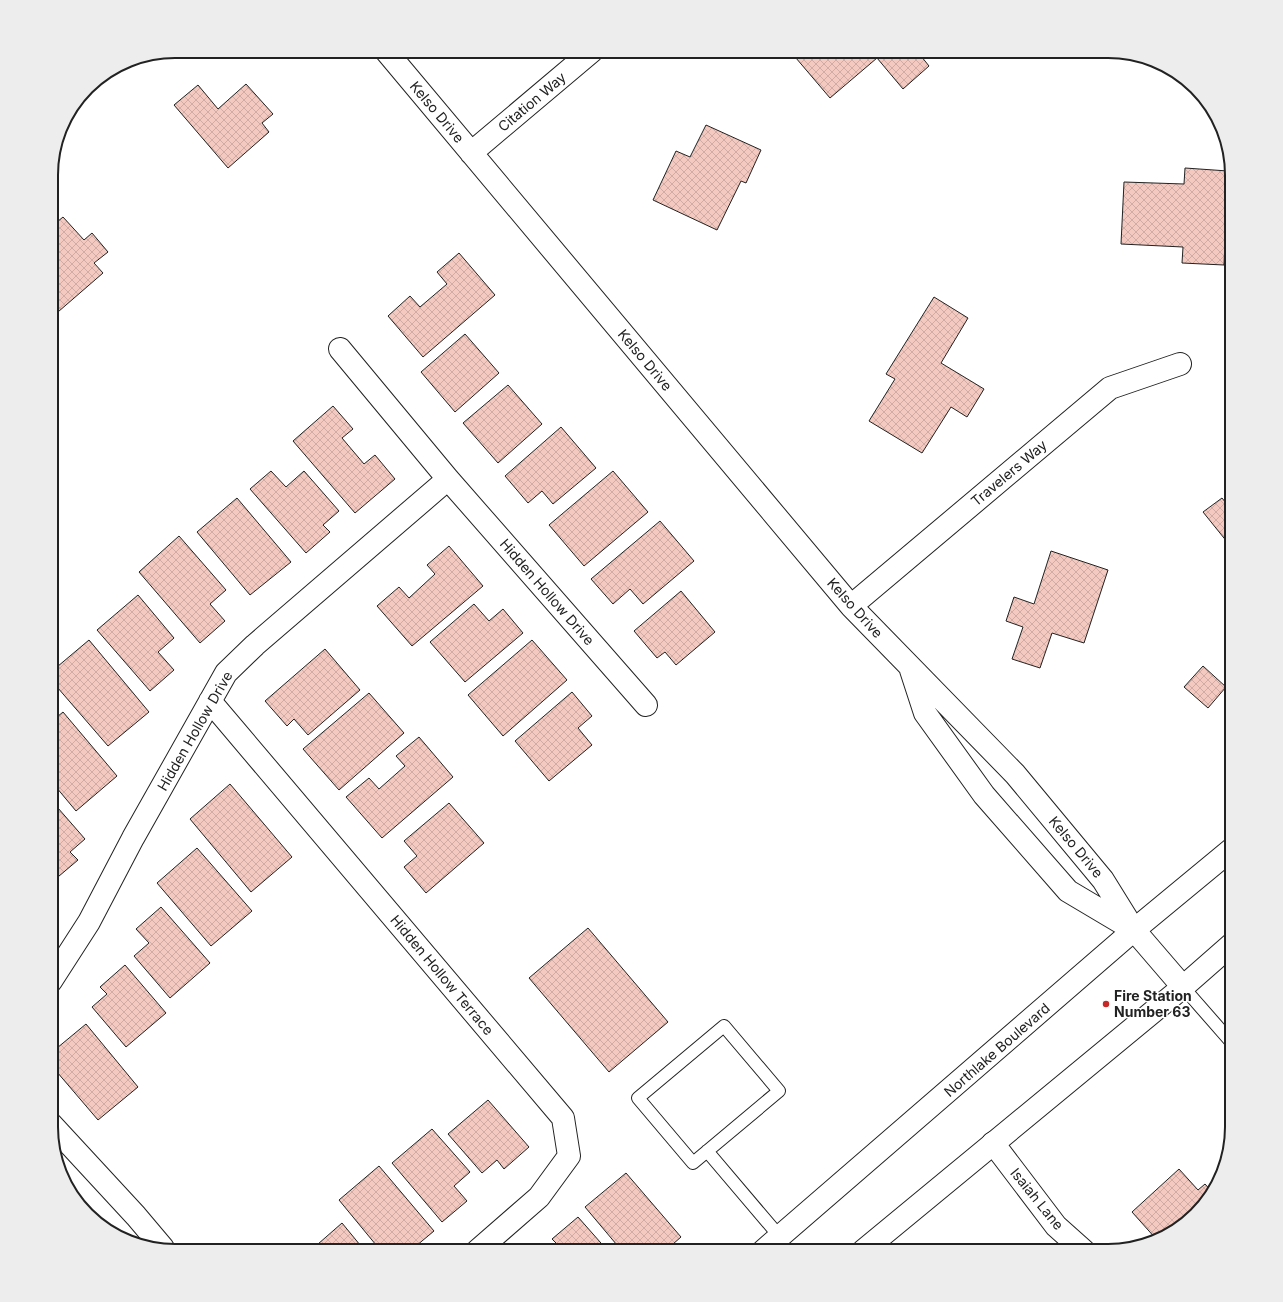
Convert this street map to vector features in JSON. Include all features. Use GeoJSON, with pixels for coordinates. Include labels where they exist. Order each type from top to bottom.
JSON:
{"type":"FeatureCollection","features":[{"type":"Feature","properties":{"kind":"street","name":"Kelso Drive"},"geometry":{"type":"LineString","coordinates":[[392,58],[851,606],[1015,774],[1104,880],[1134,930],[1183,987]]}},
{"type":"Feature","properties":{"kind":"street","name":"Citation Way"},"geometry":{"type":"LineString","coordinates":[[471,153],[584,58]]}},
{"type":"Feature","properties":{"kind":"street","name":"Hidden Hollow Drive"},"geometry":{"type":"LineString","coordinates":[[340,349],[448,479],[646,705]]}},
{"type":"Feature","properties":{"kind":"street","name":"Travelers Way"},"geometry":{"type":"LineString","coordinates":[[851,606],[1110,388],[1180,364]]}},
{"type":"Feature","properties":{"kind":"street","name":"Hidden Hollow Drive"},"geometry":{"type":"LineString","coordinates":[[58,970],[89,922],[133,838],[226,673],[255,645],[448,479]]}},
{"type":"Feature","properties":{"kind":"street","name":"Kelso Drive"},"geometry":{"type":"LineString","coordinates":[[909,665],[925,713],[984,795],[1068,891],[1134,930]]}},
{"type":"Feature","properties":{"kind":"street","name":"Hidden Hollow Terrace"},"geometry":{"type":"LineString","coordinates":[[210,701],[563,1118],[569,1156],[540,1197],[485,1244]]}},
{"type":"Feature","properties":{"kind":"street","name":"Northlake Boulevard"},"geometry":{"type":"LineString","coordinates":[[779,1244],[1134,930],[1225,855]]}},
{"type":"Feature","properties":{"kind":"street"},"geometry":{"type":"LineString","coordinates":[[871,1244],[1183,987],[1225,950]]}},
{"type":"Feature","properties":{"kind":"street"},"geometry":{"type":"LineString","coordinates":[[58,1132],[136,1216],[159,1243]]}},
{"type":"Feature","properties":{"kind":"street","name":"Isaiah Lane"},"geometry":{"type":"LineString","coordinates":[[993,1143],[1056,1226],[1076,1244]]}},
{"type":"Feature","properties":{"kind":"lane"},"geometry":{"type":"LineString","coordinates":[[1183,987],[1225,1035]]}},
{"type":"Feature","properties":{"kind":"lane"},"geometry":{"type":"LineString","coordinates":[[724,1026],[779,1091],[707,1151],[693,1163],[638,1098],[724,1026]]}},
{"type":"Feature","properties":{"kind":"lane"},"geometry":{"type":"LineString","coordinates":[[707,1151],[779,1244]]}},
{"type":"Feature","properties":{"kind":"building"},"geometry":{"type":"Polygon","coordinates":[[[796,58],[877,58],[830,98],[796,58]]]}},
{"type":"Feature","properties":{"kind":"building"},"geometry":{"type":"Polygon","coordinates":[[[877,58],[923,58],[929,66],[903,89],[877,58]]]}},
{"type":"Feature","properties":{"kind":"building"},"geometry":{"type":"Polygon","coordinates":[[[246,84],[273,114],[262,123],[269,132],[228,168],[174,105],[198,85],[218,109],[246,84]]]}},
{"type":"Feature","properties":{"kind":"building"},"geometry":{"type":"Polygon","coordinates":[[[706,125],[761,150],[746,183],[741,181],[717,230],[653,200],[676,151],[690,157],[706,125]]]}},
{"type":"Feature","properties":{"kind":"building"},"geometry":{"type":"Polygon","coordinates":[[[1185,168],[1225,171],[1224,265],[1182,263],[1183,247],[1121,244],[1124,182],[1184,184],[1185,168]]]}},
{"type":"Feature","properties":{"kind":"building"},"geometry":{"type":"Polygon","coordinates":[[[63,217],[84,240],[92,233],[108,252],[94,263],[103,273],[58,312],[58,221],[63,217]]]}},
{"type":"Feature","properties":{"kind":"building"},"geometry":{"type":"Polygon","coordinates":[[[459,253],[495,295],[423,357],[388,316],[410,296],[420,307],[447,284],[437,272],[459,253]]]}},
{"type":"Feature","properties":{"kind":"building"},"geometry":{"type":"Polygon","coordinates":[[[934,297],[968,318],[941,363],[984,389],[967,417],[951,407],[922,453],[869,421],[895,379],[886,374],[934,297]]]}},
{"type":"Feature","properties":{"kind":"building"},"geometry":{"type":"Polygon","coordinates":[[[465,334],[499,373],[455,412],[421,372],[465,334]]]}},
{"type":"Feature","properties":{"kind":"building"},"geometry":{"type":"Polygon","coordinates":[[[508,385],[542,424],[498,463],[463,423],[508,385]]]}},
{"type":"Feature","properties":{"kind":"building"},"geometry":{"type":"Polygon","coordinates":[[[333,406],[353,429],[342,438],[364,464],[375,455],[395,479],[355,513],[293,441],[333,406]]]}},
{"type":"Feature","properties":{"kind":"building"},"geometry":{"type":"Polygon","coordinates":[[[561,427],[596,468],[553,504],[542,491],[528,503],[505,476],[561,427]]]}},
{"type":"Feature","properties":{"kind":"building"},"geometry":{"type":"Polygon","coordinates":[[[271,471],[286,487],[304,471],[339,511],[323,525],[330,532],[306,553],[250,489],[271,471]]]}},
{"type":"Feature","properties":{"kind":"building"},"geometry":{"type":"Polygon","coordinates":[[[613,471],[648,512],[584,566],[549,525],[613,471]]]}},
{"type":"Feature","properties":{"kind":"building"},"geometry":{"type":"Polygon","coordinates":[[[237,498],[291,562],[250,595],[197,532],[237,498]]]}},
{"type":"Feature","properties":{"kind":"building"},"geometry":{"type":"Polygon","coordinates":[[[1222,498],[1225,502],[1225,539],[1203,512],[1222,498]]]}},
{"type":"Feature","properties":{"kind":"building"},"geometry":{"type":"Polygon","coordinates":[[[660,521],[694,561],[643,604],[630,589],[613,604],[591,579],[660,521]]]}},
{"type":"Feature","properties":{"kind":"building"},"geometry":{"type":"Polygon","coordinates":[[[179,536],[226,590],[210,604],[225,621],[200,643],[139,572],[179,536]]]}},
{"type":"Feature","properties":{"kind":"building"},"geometry":{"type":"Polygon","coordinates":[[[449,546],[483,586],[412,646],[377,606],[399,587],[409,598],[435,574],[427,565],[449,546]]]}},
{"type":"Feature","properties":{"kind":"building"},"geometry":{"type":"Polygon","coordinates":[[[1051,551],[1108,570],[1084,643],[1052,633],[1040,668],[1012,659],[1023,627],[1006,621],[1014,597],[1034,604],[1051,551]]]}},
{"type":"Feature","properties":{"kind":"building"},"geometry":{"type":"Polygon","coordinates":[[[681,591],[715,632],[676,665],[665,652],[657,658],[634,631],[681,591]]]}},
{"type":"Feature","properties":{"kind":"building"},"geometry":{"type":"Polygon","coordinates":[[[138,595],[174,638],[158,652],[174,670],[150,691],[97,630],[138,595]]]}},
{"type":"Feature","properties":{"kind":"building"},"geometry":{"type":"Polygon","coordinates":[[[474,604],[489,621],[503,609],[523,633],[465,682],[430,642],[474,604]]]}},
{"type":"Feature","properties":{"kind":"building"},"geometry":{"type":"Polygon","coordinates":[[[89,640],[149,712],[108,746],[58,688],[58,666],[89,640]]]}},
{"type":"Feature","properties":{"kind":"building"},"geometry":{"type":"Polygon","coordinates":[[[532,640],[567,680],[503,736],[468,695],[532,640]]]}},
{"type":"Feature","properties":{"kind":"building"},"geometry":{"type":"Polygon","coordinates":[[[325,649],[360,690],[308,735],[294,719],[287,726],[265,701],[325,649]]]}},
{"type":"Feature","properties":{"kind":"building"},"geometry":{"type":"Polygon","coordinates":[[[1203,666],[1225,686],[1225,688],[1208,708],[1184,687],[1203,666]]]}},
{"type":"Feature","properties":{"kind":"building"},"geometry":{"type":"Polygon","coordinates":[[[572,692],[592,716],[578,728],[592,745],[549,781],[515,741],[572,692]]]}},
{"type":"Feature","properties":{"kind":"building"},"geometry":{"type":"Polygon","coordinates":[[[369,693],[404,733],[339,790],[303,749],[369,693]]]}},
{"type":"Feature","properties":{"kind":"building"},"geometry":{"type":"Polygon","coordinates":[[[63,712],[117,776],[76,811],[58,789],[58,716],[63,712]]]}},
{"type":"Feature","properties":{"kind":"building"},"geometry":{"type":"Polygon","coordinates":[[[419,737],[453,777],[382,838],[346,797],[369,778],[379,789],[405,766],[396,756],[419,737]]]}},
{"type":"Feature","properties":{"kind":"building"},"geometry":{"type":"Polygon","coordinates":[[[230,784],[292,857],[251,892],[190,819],[230,784]]]}},
{"type":"Feature","properties":{"kind":"building"},"geometry":{"type":"Polygon","coordinates":[[[449,803],[484,843],[426,893],[404,867],[417,856],[404,841],[449,803]]]}},
{"type":"Feature","properties":{"kind":"building"},"geometry":{"type":"Polygon","coordinates":[[[58,808],[85,839],[70,852],[78,860],[58,877],[58,808]]]}},
{"type":"Feature","properties":{"kind":"building"},"geometry":{"type":"Polygon","coordinates":[[[197,848],[252,911],[211,946],[157,883],[197,848]]]}},
{"type":"Feature","properties":{"kind":"building"},"geometry":{"type":"Polygon","coordinates":[[[161,907],[210,963],[170,998],[134,956],[149,943],[136,929],[161,907]]]}},
{"type":"Feature","properties":{"kind":"building"},"geometry":{"type":"Polygon","coordinates":[[[588,928],[668,1022],[609,1072],[529,978],[588,928]]]}},
{"type":"Feature","properties":{"kind":"building"},"geometry":{"type":"Polygon","coordinates":[[[125,965],[166,1013],[126,1047],[92,1007],[107,994],[100,987],[125,965]]]}},
{"type":"Feature","properties":{"kind":"building"},"geometry":{"type":"Polygon","coordinates":[[[86,1024],[138,1087],[98,1120],[58,1073],[58,1047],[86,1024]]]}},
{"type":"Feature","properties":{"kind":"building"},"geometry":{"type":"Polygon","coordinates":[[[488,1100],[529,1147],[504,1169],[497,1160],[482,1173],[448,1134],[488,1100]]]}},
{"type":"Feature","properties":{"kind":"building"},"geometry":{"type":"Polygon","coordinates":[[[432,1129],[470,1172],[454,1186],[467,1201],[442,1222],[392,1163],[432,1129]]]}},
{"type":"Feature","properties":{"kind":"building"},"geometry":{"type":"Polygon","coordinates":[[[379,1166],[434,1231],[418,1244],[375,1244],[339,1200],[379,1166]]]}},
{"type":"Feature","properties":{"kind":"building"},"geometry":{"type":"Polygon","coordinates":[[[1179,1169],[1198,1190],[1205,1184],[1208,1187],[1196,1204],[1185,1215],[1167,1228],[1153,1235],[1132,1212],[1179,1169]]]}},
{"type":"Feature","properties":{"kind":"building"},"geometry":{"type":"Polygon","coordinates":[[[626,1173],[681,1237],[673,1244],[616,1244],[585,1207],[626,1173]]]}},
{"type":"Feature","properties":{"kind":"building"},"geometry":{"type":"Polygon","coordinates":[[[578,1217],[602,1244],[557,1244],[552,1239],[578,1217]]]}},
{"type":"Feature","properties":{"kind":"building"},"geometry":{"type":"Polygon","coordinates":[[[342,1223],[359,1244],[318,1244],[342,1223]]]}},
{"type":"Feature","properties":{"kind":"place","name":"Fire Station Number 63"},"geometry":{"type":"Point","coordinates":[1106,1004]}}]}
